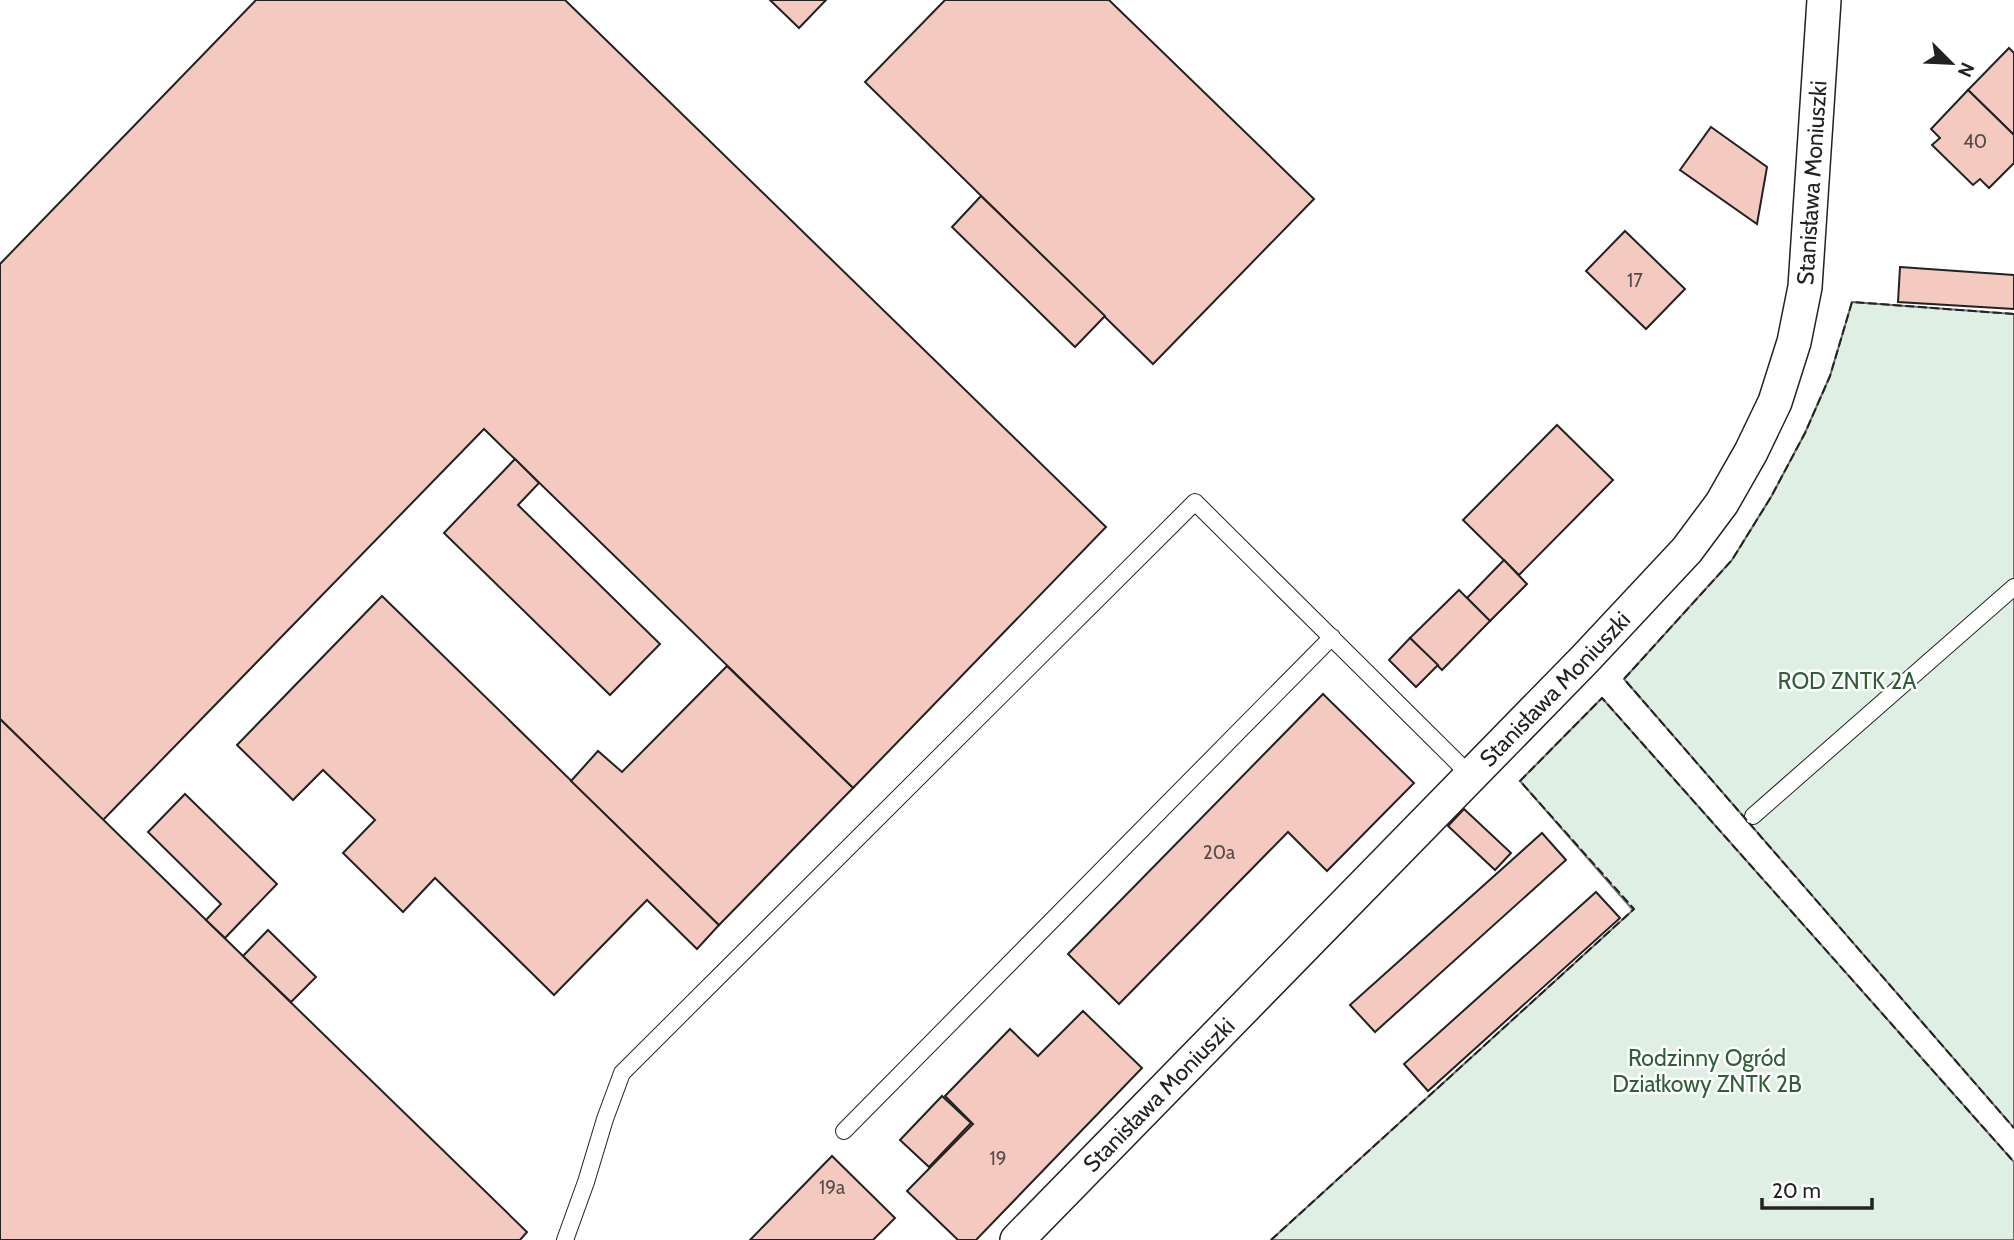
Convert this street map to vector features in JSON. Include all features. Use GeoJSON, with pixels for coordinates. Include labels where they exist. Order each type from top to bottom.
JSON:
{"type":"FeatureCollection","features":[{"type":"Feature","properties":{"kind":"street","name":"Stanisława Moniuszki"},"geometry":{"type":"LineString","coordinates":[[1017,1240],[1471,776],[1686,550],[1722,503],[1751,452],[1774,402],[1794,342],[1805,287],[1824,0]]}},
{"type":"Feature","properties":{"kind":"lane"},"geometry":{"type":"LineString","coordinates":[[565,1240],[622,1073],[1195,502],[1471,776]]}},
{"type":"Feature","properties":{"kind":"lane"},"geometry":{"type":"LineString","coordinates":[[1753,816],[2014,587]]}},
{"type":"Feature","properties":{"kind":"lane"},"geometry":{"type":"LineString","coordinates":[[844,1131],[1332,637]]}},
{"type":"Feature","properties":{"kind":"green space","name":"ROD ZNTK 2A"},"geometry":{"type":"Polygon","coordinates":[[[1852,302],[2014,314],[2014,1128],[1624,679],[1732,560],[1771,497],[1805,433],[1830,376],[1852,302]]]}},
{"type":"Feature","properties":{"kind":"green space","name":"Rodzinny Ogród Działkowy ZNTK 2B"},"geometry":{"type":"Polygon","coordinates":[[[1602,698],[2014,1162],[2014,1240],[1271,1240],[1633,910],[1520,781],[1602,698]]]}},
{"type":"Feature","properties":{"kind":"building"},"geometry":{"type":"Polygon","coordinates":[[[256,0],[565,0],[1106,527],[853,788],[484,429],[103,820],[0,719],[0,264],[256,0]]]}},
{"type":"Feature","properties":{"kind":"building"},"geometry":{"type":"Polygon","coordinates":[[[770,0],[826,0],[799,28],[770,0]]]}},
{"type":"Feature","properties":{"kind":"building"},"geometry":{"type":"Polygon","coordinates":[[[945,0],[1109,0],[1314,199],[1153,364],[865,82],[945,0]]]}},
{"type":"Feature","properties":{"kind":"building"},"geometry":{"type":"Polygon","coordinates":[[[2009,48],[2014,53],[2014,135],[1968,90],[2009,48]]]}},
{"type":"Feature","properties":{"kind":"building"},"geometry":{"type":"Polygon","coordinates":[[[1968,90],[2014,135],[2014,163],[1989,188],[1980,179],[1973,185],[1932,145],[1940,138],[1931,129],[1968,90]]]}},
{"type":"Feature","properties":{"kind":"building"},"geometry":{"type":"Polygon","coordinates":[[[1711,127],[1767,167],[1757,224],[1680,170],[1711,127]]]}},
{"type":"Feature","properties":{"kind":"building"},"geometry":{"type":"Polygon","coordinates":[[[981,196],[1105,316],[1075,347],[952,227],[981,196]]]}},
{"type":"Feature","properties":{"kind":"building"},"geometry":{"type":"Polygon","coordinates":[[[1625,231],[1685,289],[1646,329],[1586,271],[1625,231]]]}},
{"type":"Feature","properties":{"kind":"building"},"geometry":{"type":"Polygon","coordinates":[[[1900,267],[2014,275],[2014,309],[1898,302],[1900,267]]]}},
{"type":"Feature","properties":{"kind":"building"},"geometry":{"type":"Polygon","coordinates":[[[1557,425],[1613,480],[1519,575],[1463,520],[1557,425]]]}},
{"type":"Feature","properties":{"kind":"building"},"geometry":{"type":"Polygon","coordinates":[[[515,459],[539,483],[518,505],[660,644],[610,695],[444,533],[515,459]]]}},
{"type":"Feature","properties":{"kind":"building"},"geometry":{"type":"Polygon","coordinates":[[[1504,560],[1527,584],[1490,621],[1467,598],[1504,560]]]}},
{"type":"Feature","properties":{"kind":"building"},"geometry":{"type":"Polygon","coordinates":[[[1459,590],[1490,621],[1442,670],[1410,638],[1459,590]]]}},
{"type":"Feature","properties":{"kind":"building"},"geometry":{"type":"Polygon","coordinates":[[[382,596],[719,925],[697,949],[647,900],[554,995],[435,878],[403,912],[343,853],[375,820],[323,770],[293,800],[237,745],[382,596]]]}},
{"type":"Feature","properties":{"kind":"building"},"geometry":{"type":"Polygon","coordinates":[[[1410,638],[1438,665],[1416,687],[1389,660],[1410,638]]]}},
{"type":"Feature","properties":{"kind":"building"},"geometry":{"type":"Polygon","coordinates":[[[727,666],[853,788],[719,925],[571,781],[598,751],[622,772],[727,666]]]}},
{"type":"Feature","properties":{"kind":"building"},"geometry":{"type":"Polygon","coordinates":[[[1323,694],[1414,783],[1327,871],[1288,832],[1119,1004],[1068,954],[1323,694]]]}},
{"type":"Feature","properties":{"kind":"building"},"geometry":{"type":"Polygon","coordinates":[[[0,719],[527,1232],[520,1240],[0,1240],[0,719]]]}},
{"type":"Feature","properties":{"kind":"building"},"geometry":{"type":"Polygon","coordinates":[[[185,794],[277,884],[225,938],[206,920],[221,904],[148,832],[185,794]]]}},
{"type":"Feature","properties":{"kind":"building"},"geometry":{"type":"Polygon","coordinates":[[[1464,809],[1511,853],[1495,870],[1448,826],[1464,809]]]}},
{"type":"Feature","properties":{"kind":"building"},"geometry":{"type":"Polygon","coordinates":[[[1542,833],[1566,860],[1375,1032],[1350,1005],[1542,833]]]}},
{"type":"Feature","properties":{"kind":"building"},"geometry":{"type":"Polygon","coordinates":[[[1596,892],[1620,918],[1428,1091],[1404,1064],[1596,892]]]}},
{"type":"Feature","properties":{"kind":"building"},"geometry":{"type":"Polygon","coordinates":[[[268,930],[316,977],[291,1002],[243,956],[268,930]]]}},
{"type":"Feature","properties":{"kind":"building"},"geometry":{"type":"Polygon","coordinates":[[[1083,1011],[1142,1068],[976,1240],[958,1240],[907,1191],[973,1124],[945,1096],[1010,1029],[1038,1056],[1083,1011]]]}},
{"type":"Feature","properties":{"kind":"building"},"geometry":{"type":"Polygon","coordinates":[[[942,1096],[971,1123],[929,1167],[900,1140],[942,1096]]]}},
{"type":"Feature","properties":{"kind":"building"},"geometry":{"type":"Polygon","coordinates":[[[832,1156],[895,1218],[873,1240],[750,1240],[832,1156]]]}},
{"type":"Feature","properties":{"kind":"fence"},"geometry":{"type":"LineString","coordinates":[[2014,314],[1852,302],[1830,376],[1805,433],[1771,497],[1732,560],[1624,679],[2014,1128]]}},
{"type":"Feature","properties":{"kind":"fence"},"geometry":{"type":"LineString","coordinates":[[1271,1240],[1634,909],[1520,781],[1602,698],[2014,1162]]}}]}
